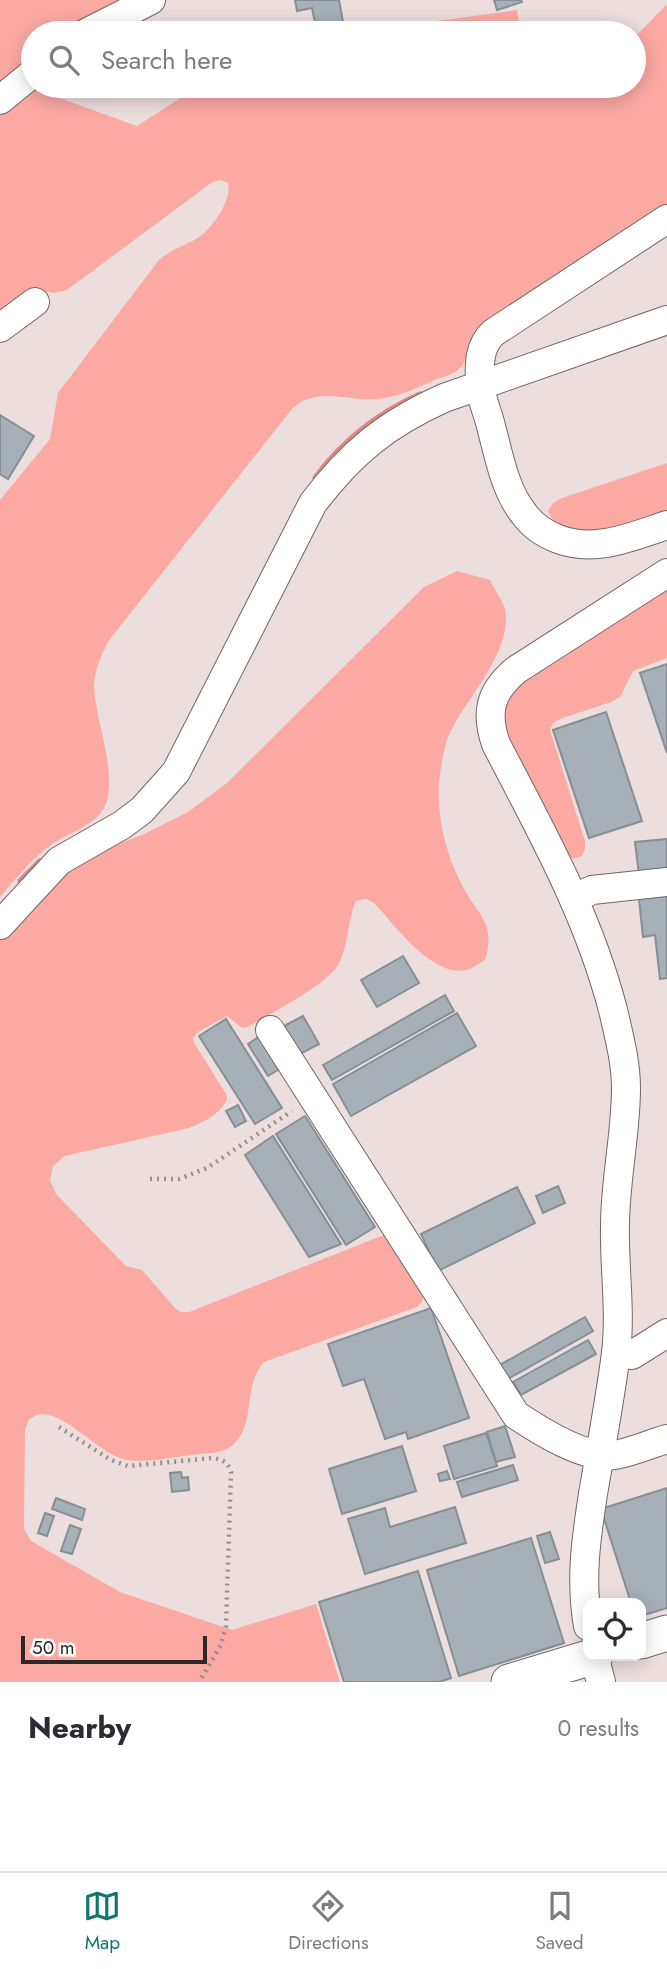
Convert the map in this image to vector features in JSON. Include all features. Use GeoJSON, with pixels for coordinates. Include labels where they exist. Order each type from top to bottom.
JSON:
{"type":"FeatureCollection","features":[{"type":"Feature","properties":{"kind":"street"},"geometry":{"type":"LineString","coordinates":[[110,21],[151,0]]}},
{"type":"Feature","properties":{"kind":"street"},"geometry":{"type":"LineString","coordinates":[[0,100],[21,83]]}},
{"type":"Feature","properties":{"kind":"street"},"geometry":{"type":"LineString","coordinates":[[667,219],[484,341],[480,386],[513,499],[524,516],[539,529],[575,544],[594,545],[614,542],[667,525]]}},
{"type":"Feature","properties":{"kind":"street"},"geometry":{"type":"LineString","coordinates":[[0,328],[35,302]]}},
{"type":"Feature","properties":{"kind":"street"},"geometry":{"type":"LineString","coordinates":[[0,925],[59,861],[122,825],[142,810],[176,772],[313,503],[333,476],[357,451],[383,430],[413,412],[667,320]]}},
{"type":"Feature","properties":{"kind":"street"},"geometry":{"type":"LineString","coordinates":[[584,1598],[585,1550],[616,1353],[618,1320],[615,1226],[626,1088],[624,1057],[594,946],[575,898],[496,744],[490,728],[492,703],[503,680],[516,670],[667,573]]}},
{"type":"Feature","properties":{"kind":"street"},"geometry":{"type":"LineString","coordinates":[[575,898],[592,890],[667,881]]}},
{"type":"Feature","properties":{"kind":"street"},"geometry":{"type":"LineString","coordinates":[[271,1030],[512,1410],[528,1423],[580,1451],[613,1456],[667,1439]]}},
{"type":"Feature","properties":{"kind":"street"},"geometry":{"type":"LineString","coordinates":[[616,1353],[632,1355],[667,1333]]}},
{"type":"Feature","properties":{"kind":"street"},"geometry":{"type":"LineString","coordinates":[[646,1639],[667,1633]]}},
{"type":"Feature","properties":{"kind":"street"},"geometry":{"type":"LineString","coordinates":[[509,1682],[583,1659]]}},
{"type":"Feature","properties":{"kind":"street"},"geometry":{"type":"LineString","coordinates":[[595,1661],[601,1682]]}},
{"type":"Feature","properties":{"kind":"path"},"geometry":{"type":"LineString","coordinates":[[150,1180],[179,1179],[207,1168],[313,1097]]}},
{"type":"Feature","properties":{"kind":"path"},"geometry":{"type":"LineString","coordinates":[[59,1427],[119,1464],[137,1466],[213,1458],[229,1465],[231,1472],[226,1626],[221,1646],[199,1682]]}},
{"type":"Feature","properties":{"kind":"shaded area"},"geometry":{"type":"Polygon","coordinates":[[[0,0],[127,0],[89,21],[21,21],[21,71],[10,80],[21,84],[21,98],[60,98],[137,126],[180,98],[646,98],[646,26],[667,4],[667,204],[483,325],[475,336],[465,361],[455,372],[391,397],[364,399],[321,396],[302,402],[292,409],[104,650],[97,666],[94,684],[108,767],[107,799],[102,811],[91,822],[41,852],[0,897],[0,500],[50,439],[58,393],[159,260],[202,235],[212,224],[225,204],[228,183],[220,180],[211,183],[67,290],[54,293],[42,291],[0,317],[0,0]]]}},
{"type":"Feature","properties":{"kind":"shaded area"},"geometry":{"type":"Polygon","coordinates":[[[517,10],[519,21],[437,21],[517,10]]]}},
{"type":"Feature","properties":{"kind":"shaded area"},"geometry":{"type":"Polygon","coordinates":[[[667,463],[667,512],[621,526],[585,531],[569,529],[557,523],[548,511],[553,503],[562,498],[667,463]]]}},
{"type":"Feature","properties":{"kind":"shaded area"},"geometry":{"type":"Polygon","coordinates":[[[457,571],[490,580],[505,609],[506,624],[496,657],[448,738],[439,785],[441,823],[451,860],[487,927],[488,947],[485,960],[466,970],[440,966],[415,948],[374,903],[366,899],[356,901],[342,958],[332,973],[297,999],[248,1027],[242,1028],[227,1016],[198,1032],[193,1038],[226,1094],[224,1105],[216,1114],[189,1128],[65,1156],[53,1166],[50,1180],[56,1194],[126,1266],[142,1270],[181,1312],[189,1312],[384,1235],[389,1237],[424,1295],[417,1307],[264,1362],[253,1382],[245,1426],[233,1445],[224,1450],[136,1461],[117,1457],[54,1416],[41,1414],[29,1419],[25,1430],[24,1529],[31,1541],[120,1592],[232,1630],[316,1604],[340,1682],[0,1682],[0,939],[49,884],[83,857],[142,835],[188,812],[227,783],[424,587],[457,571]]]}},
{"type":"Feature","properties":{"kind":"shaded area"},"geometry":{"type":"Polygon","coordinates":[[[667,588],[667,658],[633,671],[620,697],[560,719],[553,723],[550,730],[585,841],[582,856],[574,859],[567,855],[504,740],[503,699],[510,687],[667,588]]]}},
{"type":"Feature","properties":{"kind":"building"},"geometry":{"type":"Polygon","coordinates":[[[295,0],[339,0],[343,21],[315,21],[312,8],[297,11],[295,0]]]}},
{"type":"Feature","properties":{"kind":"building"},"geometry":{"type":"Polygon","coordinates":[[[494,0],[521,0],[522,2],[497,10],[494,0]]]}},
{"type":"Feature","properties":{"kind":"building"},"geometry":{"type":"Polygon","coordinates":[[[0,415],[34,436],[8,479],[0,474],[0,415]]]}},
{"type":"Feature","properties":{"kind":"building"},"geometry":{"type":"Polygon","coordinates":[[[667,664],[667,753],[640,673],[667,664]]]}},
{"type":"Feature","properties":{"kind":"building"},"geometry":{"type":"Polygon","coordinates":[[[606,712],[642,821],[589,838],[553,730],[606,712]]]}},
{"type":"Feature","properties":{"kind":"building"},"geometry":{"type":"Polygon","coordinates":[[[667,839],[667,872],[639,875],[635,842],[667,839]]]}},
{"type":"Feature","properties":{"kind":"building"},"geometry":{"type":"Polygon","coordinates":[[[667,896],[667,978],[660,979],[655,935],[643,937],[639,899],[667,896]]]}},
{"type":"Feature","properties":{"kind":"building"},"geometry":{"type":"Polygon","coordinates":[[[403,956],[419,983],[377,1007],[361,980],[403,956]]]}},
{"type":"Feature","properties":{"kind":"building"},"geometry":{"type":"Polygon","coordinates":[[[445,995],[454,1011],[332,1080],[323,1065],[445,995]]]}},
{"type":"Feature","properties":{"kind":"building"},"geometry":{"type":"Polygon","coordinates":[[[457,1013],[476,1046],[351,1116],[333,1084],[457,1013]]]}},
{"type":"Feature","properties":{"kind":"building"},"geometry":{"type":"Polygon","coordinates":[[[303,1016],[319,1044],[300,1054],[284,1026],[303,1016]]]}},
{"type":"Feature","properties":{"kind":"building"},"geometry":{"type":"Polygon","coordinates":[[[226,1019],[282,1108],[255,1124],[199,1036],[226,1019]]]}},
{"type":"Feature","properties":{"kind":"building"},"geometry":{"type":"Polygon","coordinates":[[[260,1036],[281,1068],[268,1076],[248,1044],[260,1036]]]}},
{"type":"Feature","properties":{"kind":"building"},"geometry":{"type":"Polygon","coordinates":[[[238,1105],[246,1121],[235,1127],[226,1111],[238,1105]]]}},
{"type":"Feature","properties":{"kind":"building"},"geometry":{"type":"Polygon","coordinates":[[[305,1116],[375,1227],[346,1245],[276,1134],[305,1116]]]}},
{"type":"Feature","properties":{"kind":"building"},"geometry":{"type":"Polygon","coordinates":[[[273,1136],[341,1244],[309,1257],[245,1155],[273,1136]]]}},
{"type":"Feature","properties":{"kind":"building"},"geometry":{"type":"Polygon","coordinates":[[[558,1186],[565,1203],[543,1213],[536,1196],[558,1186]]]}},
{"type":"Feature","properties":{"kind":"building"},"geometry":{"type":"Polygon","coordinates":[[[517,1187],[535,1223],[438,1271],[421,1234],[517,1187]]]}},
{"type":"Feature","properties":{"kind":"building"},"geometry":{"type":"Polygon","coordinates":[[[431,1308],[469,1418],[408,1439],[406,1432],[385,1439],[364,1379],[343,1386],[328,1344],[431,1308]]]}},
{"type":"Feature","properties":{"kind":"building"},"geometry":{"type":"Polygon","coordinates":[[[585,1317],[593,1331],[506,1380],[498,1366],[585,1317]]]}},
{"type":"Feature","properties":{"kind":"building"},"geometry":{"type":"Polygon","coordinates":[[[588,1340],[596,1354],[521,1395],[513,1382],[588,1340]]]}},
{"type":"Feature","properties":{"kind":"building"},"geometry":{"type":"Polygon","coordinates":[[[505,1426],[515,1457],[496,1462],[487,1432],[505,1426]]]}},
{"type":"Feature","properties":{"kind":"building"},"geometry":{"type":"Polygon","coordinates":[[[486,1433],[497,1466],[454,1479],[444,1446],[486,1433]]]}},
{"type":"Feature","properties":{"kind":"building"},"geometry":{"type":"Polygon","coordinates":[[[402,1446],[416,1491],[342,1514],[329,1469],[402,1446]]]}},
{"type":"Feature","properties":{"kind":"building"},"geometry":{"type":"Polygon","coordinates":[[[513,1465],[518,1480],[462,1497],[457,1482],[513,1465]]]}},
{"type":"Feature","properties":{"kind":"building"},"geometry":{"type":"Polygon","coordinates":[[[447,1471],[450,1479],[440,1481],[438,1474],[447,1471]]]}},
{"type":"Feature","properties":{"kind":"building"},"geometry":{"type":"Polygon","coordinates":[[[181,1472],[182,1478],[188,1477],[189,1490],[172,1492],[170,1473],[181,1472]]]}},
{"type":"Feature","properties":{"kind":"building"},"geometry":{"type":"Polygon","coordinates":[[[667,1488],[667,1608],[646,1614],[646,1598],[629,1598],[601,1509],[667,1488]]]}},
{"type":"Feature","properties":{"kind":"building"},"geometry":{"type":"Polygon","coordinates":[[[56,1498],[85,1509],[82,1520],[52,1509],[56,1498]]]}},
{"type":"Feature","properties":{"kind":"building"},"geometry":{"type":"Polygon","coordinates":[[[455,1507],[466,1543],[365,1574],[348,1519],[385,1508],[390,1527],[455,1507]]]}},
{"type":"Feature","properties":{"kind":"building"},"geometry":{"type":"Polygon","coordinates":[[[45,1513],[54,1516],[47,1536],[38,1533],[45,1513]]]}},
{"type":"Feature","properties":{"kind":"building"},"geometry":{"type":"Polygon","coordinates":[[[70,1525],[81,1529],[72,1554],[61,1551],[70,1525]]]}},
{"type":"Feature","properties":{"kind":"building"},"geometry":{"type":"Polygon","coordinates":[[[550,1532],[559,1559],[545,1563],[537,1536],[550,1532]]]}},
{"type":"Feature","properties":{"kind":"building"},"geometry":{"type":"Polygon","coordinates":[[[531,1538],[564,1643],[459,1676],[427,1570],[531,1538]]]}},
{"type":"Feature","properties":{"kind":"building"},"geometry":{"type":"Polygon","coordinates":[[[418,1571],[451,1678],[439,1682],[344,1682],[319,1602],[418,1571]]]}},
{"type":"Feature","properties":{"kind":"waterway"},"geometry":{"type":"LineString","coordinates":[[316,478],[337,452],[362,430],[390,410],[420,395]]}},
{"type":"Feature","properties":{"kind":"waterway"},"geometry":{"type":"LineString","coordinates":[[21,881],[40,862]]}}]}
